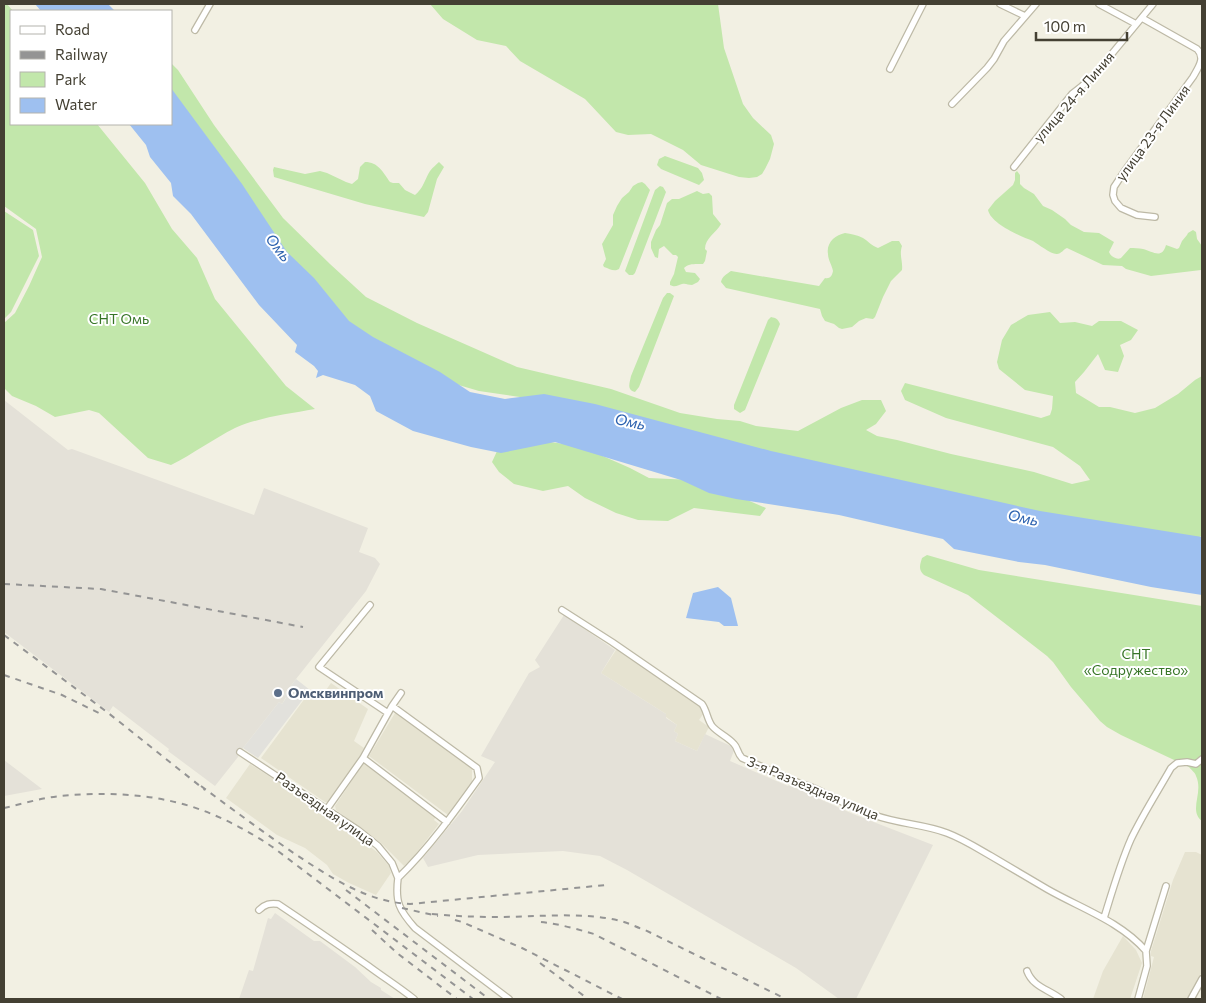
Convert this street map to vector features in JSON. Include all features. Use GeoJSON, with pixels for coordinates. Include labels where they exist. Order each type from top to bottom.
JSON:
{"type":"FeatureCollection","features":[{"type":"Feature","properties":{"kind":"street"},"geometry":{"type":"LineString","coordinates":[[195,30],[210,4]]}},
{"type":"Feature","properties":{"kind":"street"},"geometry":{"type":"LineString","coordinates":[[890,69],[923,4]]}},
{"type":"Feature","properties":{"kind":"street"},"geometry":{"type":"LineString","coordinates":[[1000,4],[1025,16]]}},
{"type":"Feature","properties":{"kind":"street"},"geometry":{"type":"LineString","coordinates":[[952,104],[994,59],[1004,41],[1036,4]]}},
{"type":"Feature","properties":{"kind":"street"},"geometry":{"type":"LineString","coordinates":[[1099,4],[1136,24]]}},
{"type":"Feature","properties":{"kind":"street","name":"улица 24-я Линия"},"geometry":{"type":"LineString","coordinates":[[1014,167],[1054,115],[1072,94],[1096,73],[1153,4]]}},
{"type":"Feature","properties":{"kind":"street","name":"улица 23-я Линия"},"geometry":{"type":"LineString","coordinates":[[1142,18],[1193,46],[1200,52],[1201,62],[1114,187],[1115,201],[1121,208],[1137,215],[1155,217]]}},
{"type":"Feature","properties":{"kind":"street"},"geometry":{"type":"LineString","coordinates":[[370,605],[319,667],[388,713]]}},
{"type":"Feature","properties":{"kind":"street","name":"3-я Разъездная улица"},"geometry":{"type":"LineString","coordinates":[[562,610],[702,704],[713,727],[734,744],[742,758],[876,816],[912,825],[934,828],[949,834],[1104,918],[1128,933],[1146,951]]}},
{"type":"Feature","properties":{"kind":"street"},"geometry":{"type":"LineString","coordinates":[[327,809],[363,758],[401,693]]}},
{"type":"Feature","properties":{"kind":"street"},"geometry":{"type":"LineString","coordinates":[[392,706],[477,768],[479,778],[447,822],[398,878],[396,891],[400,908],[415,928],[509,999]]}},
{"type":"Feature","properties":{"kind":"street","name":"Разъездная улица"},"geometry":{"type":"LineString","coordinates":[[240,752],[358,830],[378,846],[392,863],[398,878]]}},
{"type":"Feature","properties":{"kind":"street"},"geometry":{"type":"LineString","coordinates":[[363,758],[447,822]]}},
{"type":"Feature","properties":{"kind":"street"},"geometry":{"type":"LineString","coordinates":[[1104,918],[1131,840],[1171,768],[1177,763],[1187,762],[1196,764],[1202,759]]}},
{"type":"Feature","properties":{"kind":"street"},"geometry":{"type":"LineString","coordinates":[[1138,999],[1147,966],[1146,951],[1166,886]]}},
{"type":"Feature","properties":{"kind":"street"},"geometry":{"type":"LineString","coordinates":[[259,910],[264,905],[278,904],[333,940],[414,999]]}},
{"type":"Feature","properties":{"kind":"street"},"geometry":{"type":"LineString","coordinates":[[1027,971],[1029,978],[1034,983],[1061,999]]}},
{"type":"Feature","properties":{"kind":"street"},"geometry":{"type":"LineString","coordinates":[[1191,999],[1202,979]]}},
{"type":"Feature","properties":{"kind":"shaded area"},"geometry":{"type":"Polygon","coordinates":[[[4,400],[68,450],[72,449],[254,515],[264,488],[368,528],[359,552],[375,558],[380,564],[366,591],[284,695],[286,697],[282,704],[279,702],[215,786],[113,706],[109,712],[4,632],[4,400]]]}},
{"type":"Feature","properties":{"kind":"shaded area"},"geometry":{"type":"Polygon","coordinates":[[[564,615],[615,650],[601,673],[666,714],[666,718],[677,725],[674,731],[678,734],[675,741],[697,751],[705,734],[735,748],[730,761],[853,814],[933,845],[856,999],[839,999],[796,968],[600,856],[563,851],[478,855],[428,867],[423,858],[462,811],[495,762],[481,756],[529,673],[540,667],[535,660],[564,615]]]}},
{"type":"Feature","properties":{"kind":"shaded area"},"geometry":{"type":"Polygon","coordinates":[[[616,650],[620,650],[703,707],[704,713],[699,720],[709,727],[697,751],[675,741],[678,734],[674,731],[677,725],[666,717],[666,714],[601,673],[616,650]]]}},
{"type":"Feature","properties":{"kind":"shaded area"},"geometry":{"type":"Polygon","coordinates":[[[296,679],[310,690],[258,758],[243,748],[279,702],[282,704],[286,698],[284,695],[296,679]]]}},
{"type":"Feature","properties":{"kind":"shaded area"},"geometry":{"type":"Polygon","coordinates":[[[331,683],[368,709],[354,741],[364,748],[330,802],[325,802],[261,758],[311,690],[321,697],[331,683]]]}},
{"type":"Feature","properties":{"kind":"shaded area"},"geometry":{"type":"Polygon","coordinates":[[[395,713],[472,767],[472,783],[448,815],[369,756],[395,713]]]}},
{"type":"Feature","properties":{"kind":"shaded area"},"geometry":{"type":"Polygon","coordinates":[[[4,760],[42,789],[4,796],[4,760]]]}},
{"type":"Feature","properties":{"kind":"shaded area"},"geometry":{"type":"Polygon","coordinates":[[[250,764],[323,811],[377,852],[389,866],[391,873],[376,895],[333,874],[327,865],[305,848],[277,835],[226,798],[250,764]]]}},
{"type":"Feature","properties":{"kind":"shaded area"},"geometry":{"type":"Polygon","coordinates":[[[363,764],[367,764],[436,816],[434,820],[439,824],[411,860],[404,866],[381,843],[336,810],[335,806],[363,764]]]}},
{"type":"Feature","properties":{"kind":"shaded area"},"geometry":{"type":"Polygon","coordinates":[[[1185,852],[1196,852],[1202,855],[1202,972],[1188,999],[1143,999],[1154,957],[1151,956],[1151,951],[1173,880],[1185,852]]]}},
{"type":"Feature","properties":{"kind":"shaded area"},"geometry":{"type":"Polygon","coordinates":[[[275,913],[314,941],[320,941],[395,999],[239,999],[249,970],[253,971],[268,918],[271,919],[275,913]]]}},
{"type":"Feature","properties":{"kind":"shaded area"},"geometry":{"type":"Polygon","coordinates":[[[1123,936],[1136,950],[1142,963],[1130,999],[1093,999],[1103,971],[1123,936]]]}},
{"type":"Feature","properties":{"kind":"green space","name":"СНТ Омь"},"geometry":{"type":"Polygon","coordinates":[[[4,4],[7,4],[12,10],[10,10],[10,125],[98,125],[145,183],[172,229],[197,258],[215,299],[286,386],[315,409],[274,416],[245,424],[227,432],[171,465],[148,458],[99,413],[89,410],[55,417],[36,406],[12,396],[4,388],[4,323],[15,313],[42,257],[36,229],[4,206],[4,4]]]}},
{"type":"Feature","properties":{"kind":"green space"},"geometry":{"type":"Polygon","coordinates":[[[430,4],[718,4],[724,48],[743,104],[753,118],[771,135],[774,144],[770,159],[762,174],[757,177],[739,177],[701,165],[683,150],[651,134],[628,135],[616,132],[585,99],[520,61],[506,46],[477,40],[443,19],[430,4]]]}},
{"type":"Feature","properties":{"kind":"green space"},"geometry":{"type":"Polygon","coordinates":[[[172,64],[178,70],[214,125],[283,218],[366,297],[417,323],[517,367],[611,389],[680,413],[798,431],[841,408],[862,400],[881,400],[886,411],[876,424],[866,430],[877,436],[1034,472],[1072,484],[1090,480],[1080,466],[1053,447],[946,418],[905,400],[901,391],[905,383],[1041,418],[1050,415],[1053,396],[1025,390],[999,369],[997,362],[1002,340],[1011,325],[1028,315],[1050,312],[1060,323],[1075,322],[1092,326],[1099,321],[1121,321],[1138,330],[1131,340],[1120,345],[1124,356],[1118,372],[1105,370],[1098,354],[1075,382],[1076,393],[1099,407],[1110,407],[1135,413],[1155,408],[1202,376],[1202,536],[1186,542],[1148,539],[560,403],[479,391],[445,381],[351,327],[294,267],[172,97],[172,64]]]}},
{"type":"Feature","properties":{"kind":"green space"},"geometry":{"type":"Polygon","coordinates":[[[665,156],[698,168],[704,180],[699,185],[661,169],[657,165],[659,159],[665,156]]]}},
{"type":"Feature","properties":{"kind":"green space"},"geometry":{"type":"Polygon","coordinates":[[[365,162],[370,162],[377,166],[390,182],[399,183],[405,190],[415,195],[422,187],[430,171],[439,162],[444,167],[437,179],[428,212],[424,217],[365,204],[274,177],[273,170],[274,167],[305,174],[320,171],[352,184],[358,179],[360,167],[365,162]]]}},
{"type":"Feature","properties":{"kind":"green space"},"geometry":{"type":"Polygon","coordinates":[[[1017,171],[1020,175],[1020,184],[1034,194],[1043,206],[1084,232],[1099,233],[1114,242],[1109,252],[1116,258],[1121,258],[1130,248],[1156,253],[1162,252],[1166,245],[1177,249],[1188,233],[1193,230],[1196,232],[1197,239],[1202,246],[1202,271],[1151,276],[1126,269],[1122,266],[1103,265],[1067,248],[1055,254],[1007,229],[994,220],[988,210],[1013,185],[1017,171]]]}},
{"type":"Feature","properties":{"kind":"green space"},"geometry":{"type":"Polygon","coordinates":[[[642,182],[650,190],[619,269],[614,270],[604,267],[606,259],[602,244],[613,225],[613,215],[617,206],[633,186],[642,182]]]}},
{"type":"Feature","properties":{"kind":"green space"},"geometry":{"type":"Polygon","coordinates":[[[660,186],[666,192],[635,273],[629,275],[625,271],[655,190],[660,186]]]}},
{"type":"Feature","properties":{"kind":"green space"},"geometry":{"type":"Polygon","coordinates":[[[697,191],[703,194],[709,193],[712,196],[713,214],[721,224],[705,245],[707,251],[703,264],[690,265],[684,268],[686,272],[695,273],[700,279],[698,282],[692,285],[672,286],[670,282],[678,257],[673,255],[664,246],[659,249],[658,258],[655,257],[651,248],[651,242],[660,225],[667,203],[672,199],[679,199],[697,191]]]}},
{"type":"Feature","properties":{"kind":"green space"},"geometry":{"type":"Polygon","coordinates":[[[4,211],[33,230],[39,256],[11,312],[4,319],[4,211]]]}},
{"type":"Feature","properties":{"kind":"green space"},"geometry":{"type":"Polygon","coordinates":[[[845,233],[861,237],[878,248],[892,241],[899,241],[902,246],[902,270],[891,281],[873,319],[866,318],[852,327],[842,329],[825,321],[820,309],[726,288],[721,282],[731,271],[819,286],[825,278],[829,278],[833,273],[828,256],[828,246],[835,238],[845,233]]]}},
{"type":"Feature","properties":{"kind":"green space"},"geometry":{"type":"Polygon","coordinates":[[[667,293],[674,296],[639,387],[635,392],[632,391],[630,390],[629,383],[631,376],[663,298],[667,293]]]}},
{"type":"Feature","properties":{"kind":"green space"},"geometry":{"type":"Polygon","coordinates":[[[771,317],[777,319],[780,324],[745,410],[740,413],[734,409],[734,405],[768,320],[771,317]]]}},
{"type":"Feature","properties":{"kind":"green space"},"geometry":{"type":"Polygon","coordinates":[[[535,440],[580,446],[649,478],[692,480],[724,490],[766,508],[760,516],[694,508],[668,521],[638,520],[616,513],[585,498],[568,486],[543,491],[514,484],[499,472],[492,462],[498,449],[535,440]]]}},
{"type":"Feature","properties":{"kind":"green space","name":"СНТ «Содружество»"},"geometry":{"type":"Polygon","coordinates":[[[927,555],[979,570],[1202,606],[1202,821],[1196,812],[1198,782],[1195,773],[1189,767],[1107,727],[1071,687],[1047,656],[968,595],[924,575],[920,565],[922,558],[927,555]]]}},
{"type":"Feature","properties":{"kind":"water"},"geometry":{"type":"Polygon","coordinates":[[[35,4],[108,4],[114,10],[40,10],[35,4]]]}},
{"type":"Feature","properties":{"kind":"water","name":"Омь"},"geometry":{"type":"Polygon","coordinates":[[[172,89],[242,184],[287,252],[314,278],[349,321],[373,337],[440,372],[470,392],[505,399],[544,394],[595,404],[771,451],[1040,511],[1202,537],[1202,595],[954,549],[943,539],[839,515],[709,493],[681,480],[555,442],[501,453],[413,431],[376,411],[370,396],[355,385],[323,375],[316,378],[318,371],[295,352],[297,345],[259,305],[191,214],[173,196],[171,183],[150,157],[146,145],[130,125],[172,125],[172,89]]]}},
{"type":"Feature","properties":{"kind":"water"},"geometry":{"type":"Polygon","coordinates":[[[718,587],[731,598],[738,626],[724,626],[719,622],[686,618],[693,593],[718,587]]]}},
{"type":"Feature","properties":{"kind":"railway"},"geometry":{"type":"LineString","coordinates":[[4,584],[101,589],[303,627]]}},
{"type":"Feature","properties":{"kind":"railway"},"geometry":{"type":"LineString","coordinates":[[4,635],[107,712],[205,790]]}},
{"type":"Feature","properties":{"kind":"railway"},"geometry":{"type":"LineString","coordinates":[[4,675],[62,695],[99,713]]}},
{"type":"Feature","properties":{"kind":"railway"},"geometry":{"type":"LineString","coordinates":[[201,786],[295,854],[335,879],[379,899],[410,904],[606,885]]}},
{"type":"Feature","properties":{"kind":"railway"},"geometry":{"type":"LineString","coordinates":[[4,808],[60,796],[118,794],[177,802],[214,815],[245,830],[274,848],[473,999]]}},
{"type":"Feature","properties":{"kind":"railway"},"geometry":{"type":"LineString","coordinates":[[346,890],[489,999]]}},
{"type":"Feature","properties":{"kind":"railway"},"geometry":{"type":"LineString","coordinates":[[402,908],[438,916]]}},
{"type":"Feature","properties":{"kind":"railway"},"geometry":{"type":"LineString","coordinates":[[432,914],[489,917],[561,915],[594,917],[624,922],[645,930],[786,999]]}},
{"type":"Feature","properties":{"kind":"railway"},"geometry":{"type":"LineString","coordinates":[[455,920],[522,948],[622,999]]}},
{"type":"Feature","properties":{"kind":"railway"},"geometry":{"type":"LineString","coordinates":[[541,922],[594,934],[721,999]]}},
{"type":"Feature","properties":{"kind":"railway"},"geometry":{"type":"LineString","coordinates":[[372,930],[397,953],[457,999]]}},
{"type":"Feature","properties":{"kind":"railway"},"geometry":{"type":"LineString","coordinates":[[540,963],[588,999]]}},
{"type":"Feature","properties":{"kind":"place","name":"Омсквинпром"},"geometry":{"type":"Point","coordinates":[278,693]}}]}
